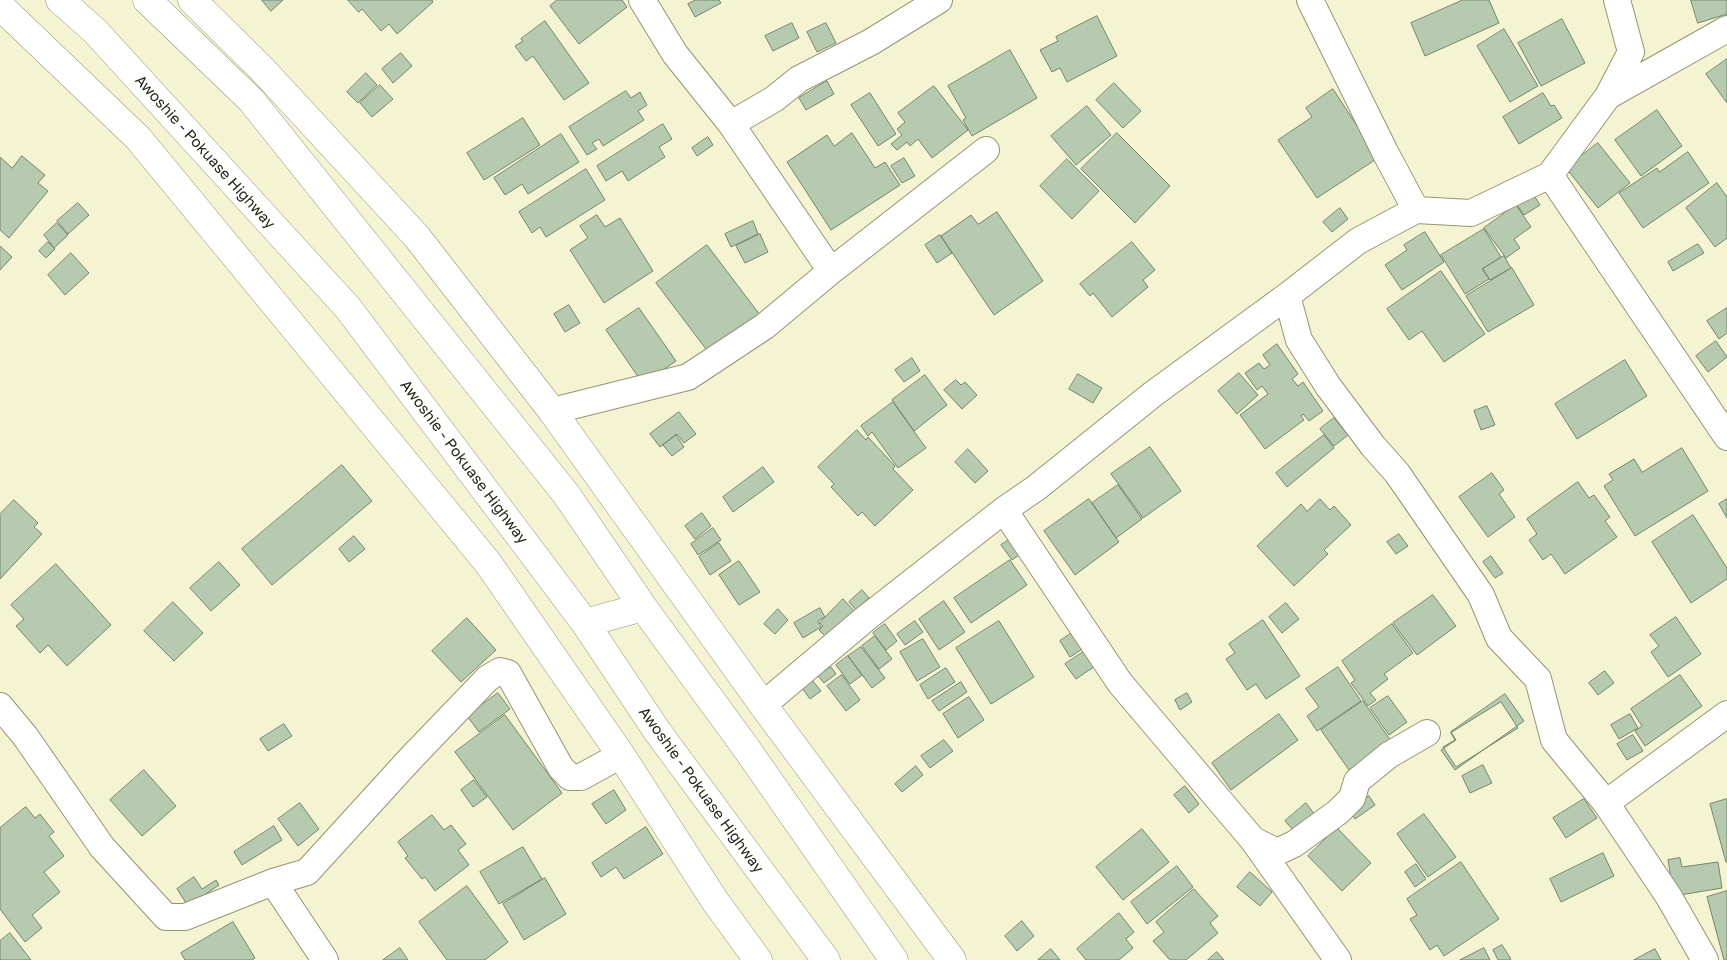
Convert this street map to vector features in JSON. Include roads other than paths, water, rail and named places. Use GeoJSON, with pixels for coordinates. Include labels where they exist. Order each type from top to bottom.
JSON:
{"type":"FeatureCollection","features":[{"type":"Feature","properties":{"kind":"main road","name":"Awoshie - Pokuase Highway"},"geometry":{"type":"LineString","coordinates":[[60,0],[95,31],[348,308],[585,623],[656,731],[826,960]]}},
{"type":"Feature","properties":{"kind":"main road"},"geometry":{"type":"LineString","coordinates":[[147,0],[251,100],[566,494],[643,607],[744,745],[894,960]]}},
{"type":"Feature","properties":{"kind":"main road"},"geometry":{"type":"LineString","coordinates":[[192,0],[262,69],[417,237],[552,411],[763,705],[952,960]]}},
{"type":"Feature","properties":{"kind":"main road"},"geometry":{"type":"LineString","coordinates":[[0,6],[138,138],[488,563],[621,755],[715,901],[758,960]]}},
{"type":"Feature","properties":{"kind":"main road"},"geometry":{"type":"LineString","coordinates":[[585,623],[643,607]]}},
{"type":"Feature","properties":{"kind":"street"},"geometry":{"type":"LineString","coordinates":[[642,0],[675,54],[731,124],[831,270]]}},
{"type":"Feature","properties":{"kind":"street"},"geometry":{"type":"LineString","coordinates":[[731,124],[774,99],[800,79],[871,42],[939,0]]}},
{"type":"Feature","properties":{"kind":"street"},"geometry":{"type":"LineString","coordinates":[[1310,0],[1384,152],[1416,210]]}},
{"type":"Feature","properties":{"kind":"street"},"geometry":{"type":"LineString","coordinates":[[763,705],[865,619],[1004,510],[1036,488],[1153,394],[1287,296],[1358,241],[1416,210],[1471,213],[1550,175],[1608,96],[1631,52],[1617,0]]}},
{"type":"Feature","properties":{"kind":"street"},"geometry":{"type":"LineString","coordinates":[[1608,96],[1727,29]]}},
{"type":"Feature","properties":{"kind":"street"},"geometry":{"type":"LineString","coordinates":[[552,411],[688,377],[765,326],[831,270],[986,150]]}},
{"type":"Feature","properties":{"kind":"street"},"geometry":{"type":"LineString","coordinates":[[1550,175],[1727,437]]}},
{"type":"Feature","properties":{"kind":"street"},"geometry":{"type":"LineString","coordinates":[[1287,296],[1299,340],[1304,348],[1328,386],[1397,473],[1481,595],[1499,638],[1538,679],[1554,740],[1606,802],[1669,897],[1705,960]]}},
{"type":"Feature","properties":{"kind":"street"},"geometry":{"type":"LineString","coordinates":[[1004,510],[1120,683],[1253,840],[1338,960]]}},
{"type":"Feature","properties":{"kind":"street"},"geometry":{"type":"LineString","coordinates":[[0,706],[25,736],[102,847],[166,917],[185,917],[273,882],[307,872],[418,751],[488,678],[500,670],[508,673],[561,768],[570,777],[581,777],[621,755]]}},
{"type":"Feature","properties":{"kind":"street"},"geometry":{"type":"LineString","coordinates":[[1606,802],[1727,714]]}},
{"type":"Feature","properties":{"kind":"street"},"geometry":{"type":"LineString","coordinates":[[1253,840],[1277,852],[1294,844],[1338,812],[1352,798],[1357,781],[1390,754],[1427,733]]}},
{"type":"Feature","properties":{"kind":"street"},"geometry":{"type":"LineString","coordinates":[[273,882],[325,960]]}}]}
